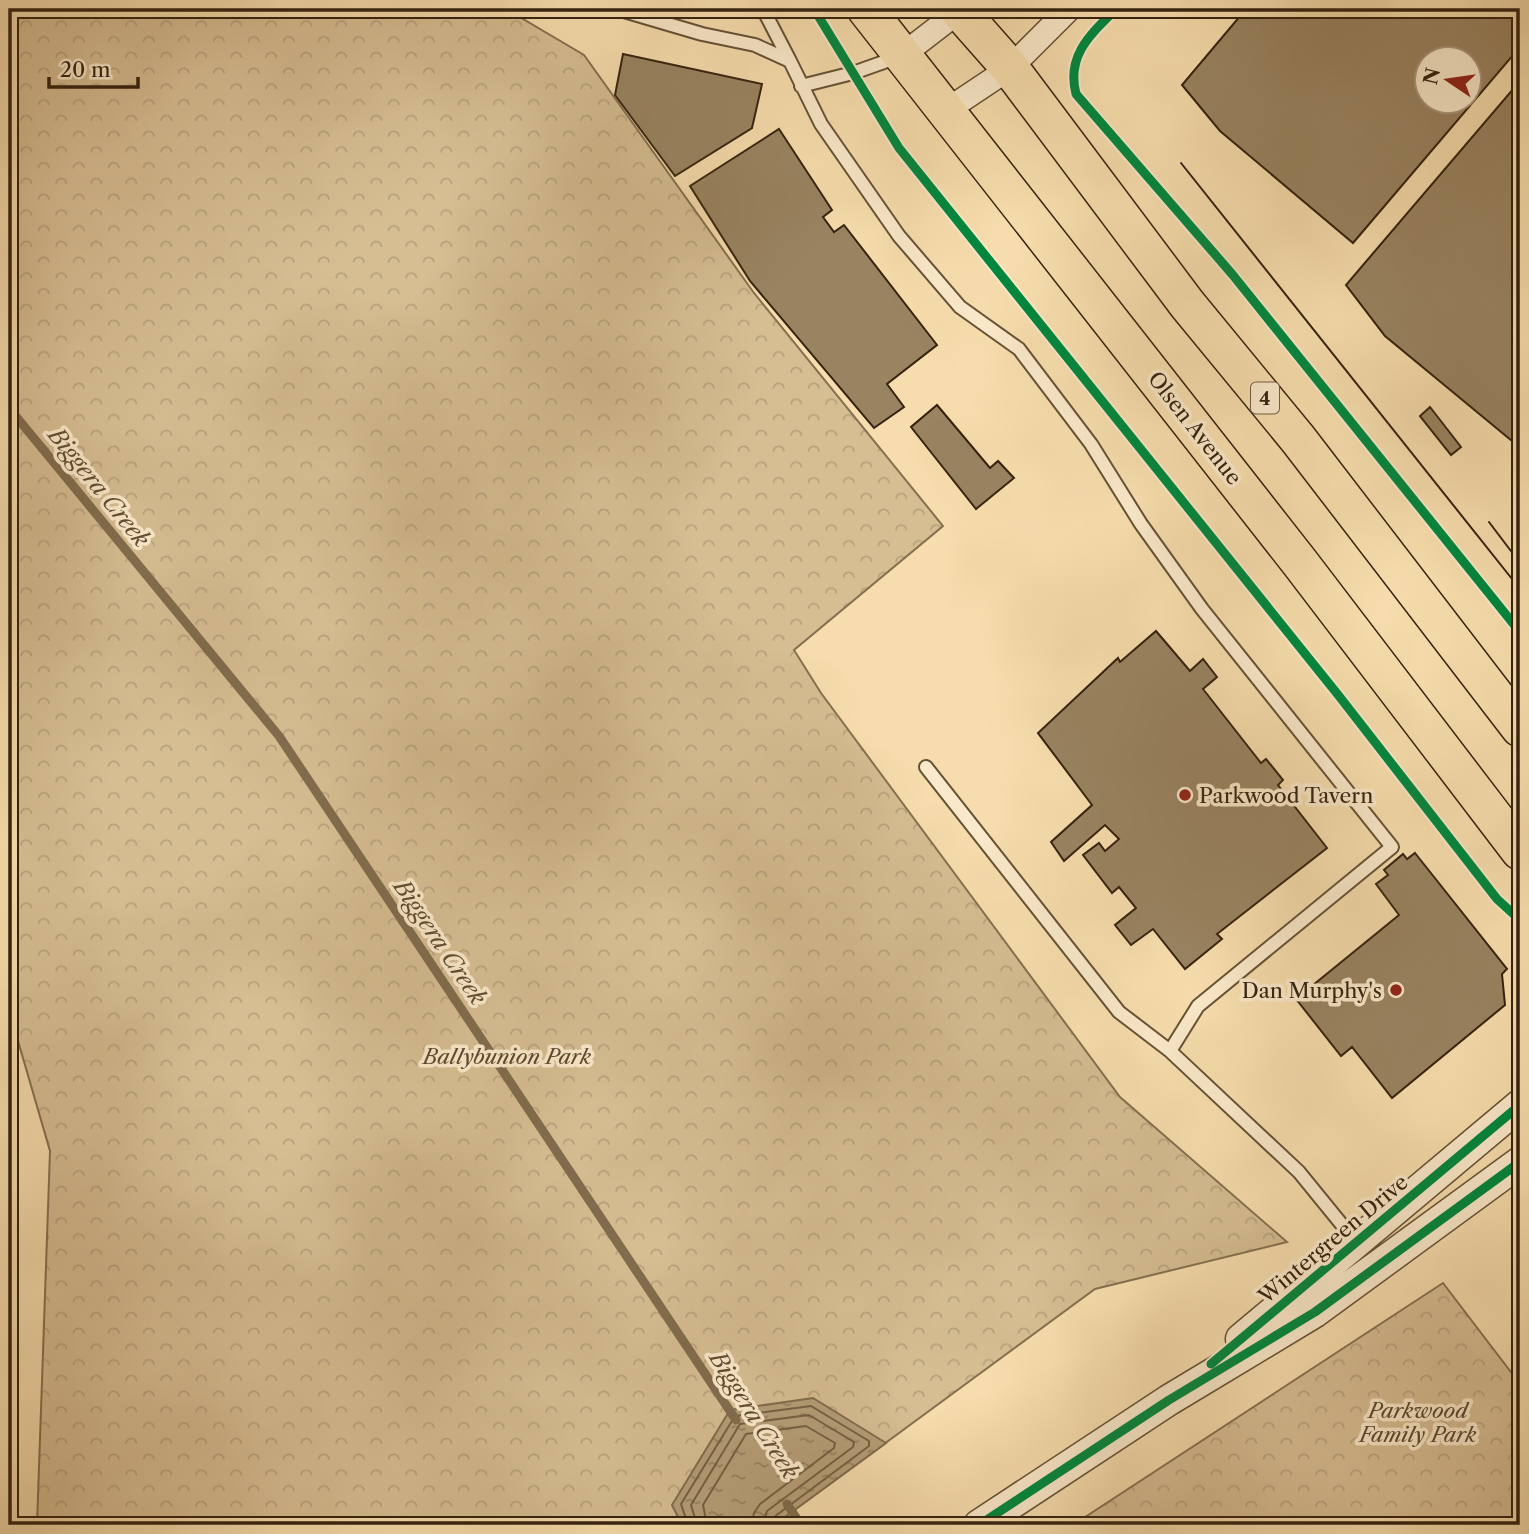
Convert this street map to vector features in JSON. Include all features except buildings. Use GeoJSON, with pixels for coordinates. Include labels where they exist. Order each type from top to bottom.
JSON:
{"type":"FeatureCollection","features":[{"type":"Feature","properties":{"kind":"main road","name":"Olsen Avenue"},"geometry":{"type":"LineString","coordinates":[[866,9],[1520,851]]}},
{"type":"Feature","properties":{"kind":"main road","name":"4"},"geometry":{"type":"LineString","coordinates":[[960,10],[1010,68],[1187,304],[1298,439],[1520,728]]}},
{"type":"Feature","properties":{"kind":"street"},"geometry":{"type":"LineString","coordinates":[[947,110],[1010,68],[1069,9]]}},
{"type":"Feature","properties":{"kind":"street"},"geometry":{"type":"LineString","coordinates":[[901,56],[960,10]]}},
{"type":"Feature","properties":{"kind":"street","name":"Wintergreen Drive"},"geometry":{"type":"LineString","coordinates":[[1169,1400],[1520,1105]]}},
{"type":"Feature","properties":{"kind":"street","name":"Wintergreen Drive"},"geometry":{"type":"LineString","coordinates":[[979,1525],[1169,1400],[1315,1312],[1520,1162]]}},
{"type":"Feature","properties":{"kind":"lane"},"geometry":{"type":"LineString","coordinates":[[617,9],[702,34],[755,45],[790,61]]}},
{"type":"Feature","properties":{"kind":"lane"},"geometry":{"type":"LineString","coordinates":[[763,9],[821,124],[899,236],[960,307],[1019,349],[1091,444],[1142,524],[1202,609],[1392,847],[1198,1006],[1170,1051]]}},
{"type":"Feature","properties":{"kind":"lane"},"geometry":{"type":"LineString","coordinates":[[801,86],[853,73],[901,56]]}},
{"type":"Feature","properties":{"kind":"lane"},"geometry":{"type":"LineString","coordinates":[[926,767],[1119,1012],[1170,1051],[1299,1172],[1356,1242]]}},
{"type":"Feature","properties":{"kind":"green space","name":"Ballybunion Park"},"geometry":{"type":"Polygon","coordinates":[[[9,9],[506,9],[584,55],[754,293],[943,526],[794,650],[821,693],[1120,1097],[1287,1242],[1095,1289],[774,1525],[37,1525],[50,1151],[9,1010],[9,9]]]}},
{"type":"Feature","properties":{"kind":"green space","name":"Parkwood Family Park"},"geometry":{"type":"Polygon","coordinates":[[[1443,1283],[1520,1384],[1520,1525],[1073,1525],[1443,1283]]]}},
{"type":"Feature","properties":{"kind":"water"},"geometry":{"type":"Polygon","coordinates":[[[813,1398],[886,1443],[774,1525],[682,1525],[672,1505],[730,1410],[813,1398]]]}},
{"type":"Feature","properties":{"kind":"waterway","name":"Biggera Creek"},"geometry":{"type":"LineString","coordinates":[[9,408],[279,736],[736,1420]]}},
{"type":"Feature","properties":{"kind":"waterway","name":"Biggera Creek"},"geometry":{"type":"LineString","coordinates":[[787,1504],[801,1525]]}},
{"type":"Feature","properties":{"kind":"tram line"},"geometry":{"type":"LineString","coordinates":[[1181,163],[1520,589]]}},
{"type":"Feature","properties":{"kind":"tram line"},"geometry":{"type":"LineString","coordinates":[[1489,522],[1520,563]]}},
{"type":"Feature","properties":{"kind":"cycle path"},"geometry":{"type":"LineString","coordinates":[[814,9],[899,148],[1339,696],[1497,899],[1520,920]]}},
{"type":"Feature","properties":{"kind":"cycle path"},"geometry":{"type":"LineString","coordinates":[[1116,9],[1083,46],[1075,68],[1076,94],[1232,274],[1520,632]]}},
{"type":"Feature","properties":{"kind":"cycle path"},"geometry":{"type":"LineString","coordinates":[[1211,1364],[1520,1105]]}},
{"type":"Feature","properties":{"kind":"cycle path"},"geometry":{"type":"LineString","coordinates":[[979,1525],[1169,1400],[1315,1312],[1520,1162]]}},
{"type":"Feature","properties":{"kind":"place","name":"Parkwood Tavern"},"geometry":{"type":"Point","coordinates":[1185,795]}},
{"type":"Feature","properties":{"kind":"place","name":"Dan Murphy's"},"geometry":{"type":"Point","coordinates":[1396,990]}}]}
